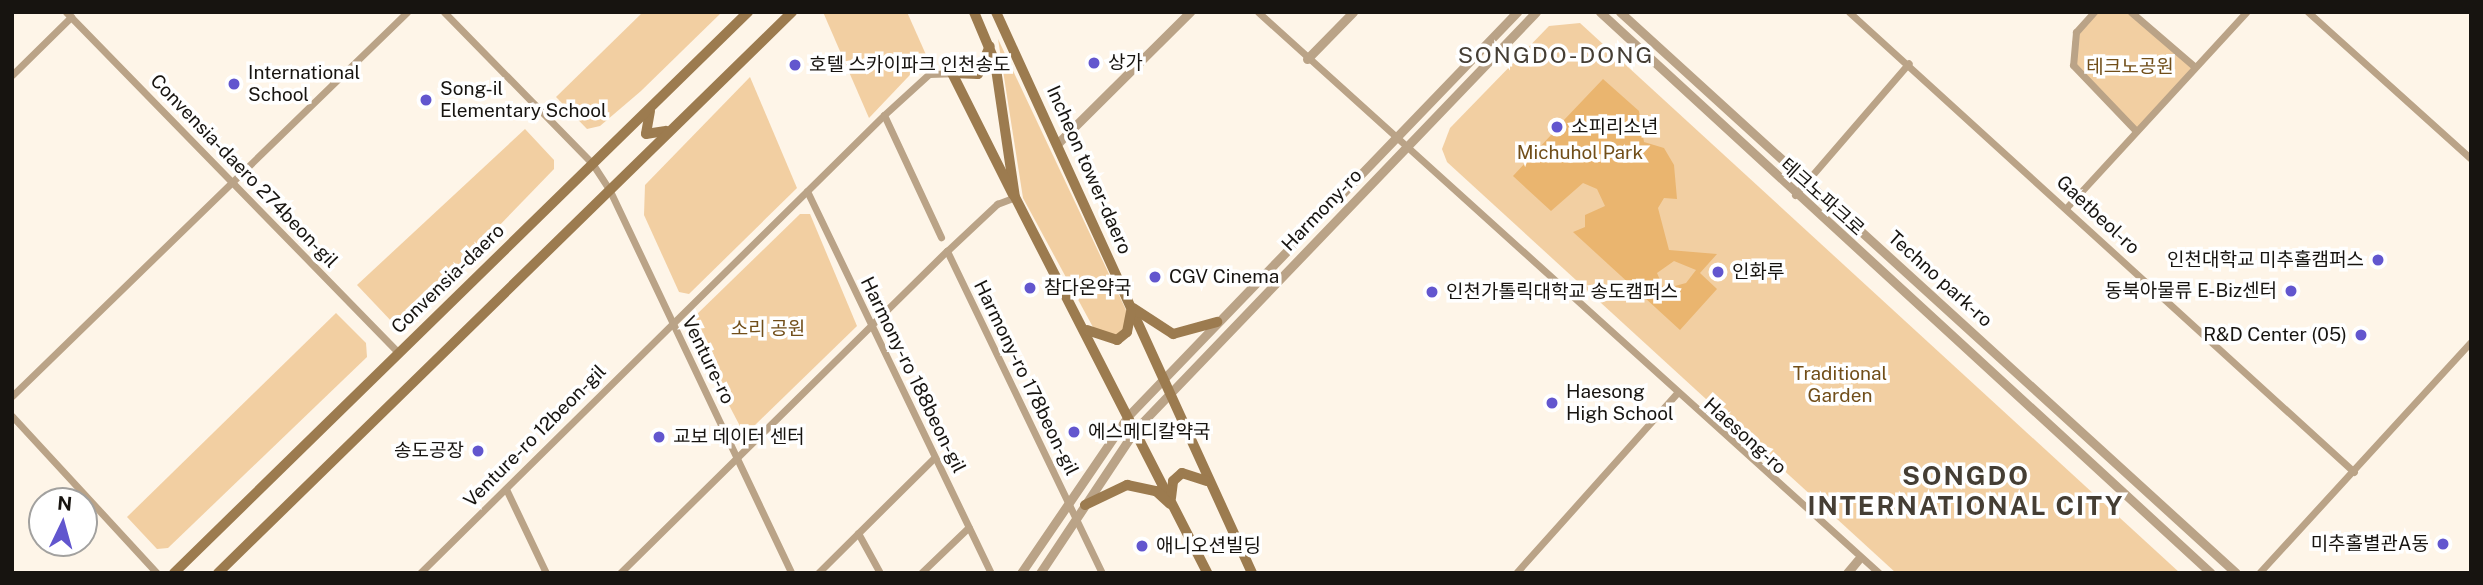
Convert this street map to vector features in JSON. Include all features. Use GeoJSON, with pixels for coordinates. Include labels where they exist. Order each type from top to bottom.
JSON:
{"type":"FeatureCollection","features":[{"type":"Feature","properties":{"kind":"main road","name":"Convensia-daero"},"geometry":{"type":"LineString","coordinates":[[174,573],[748,12]]}},
{"type":"Feature","properties":{"kind":"main road"},"geometry":{"type":"LineString","coordinates":[[218,573],[792,12]]}},
{"type":"Feature","properties":{"kind":"main road"},"geometry":{"type":"LineString","coordinates":[[974,12],[990,44],[1015,197]]}},
{"type":"Feature","properties":{"kind":"main road","name":"Incheon tower-daero"},"geometry":{"type":"LineString","coordinates":[[996,12],[1059,142],[1169,394],[1252,573]]}},
{"type":"Feature","properties":{"kind":"main road"},"geometry":{"type":"LineString","coordinates":[[961,91],[969,76],[984,68],[990,44]]}},
{"type":"Feature","properties":{"kind":"main road"},"geometry":{"type":"LineString","coordinates":[[952,73],[969,76]]}},
{"type":"Feature","properties":{"kind":"main road"},"geometry":{"type":"LineString","coordinates":[[952,73],[1000,180],[1015,197],[1207,573]]}},
{"type":"Feature","properties":{"kind":"main road"},"geometry":{"type":"LineString","coordinates":[[655,102],[646,118],[646,134],[655,136],[677,124]]}},
{"type":"Feature","properties":{"kind":"main road"},"geometry":{"type":"LineString","coordinates":[[1076,314],[1096,337],[1117,340],[1130,325],[1129,303]]}},
{"type":"Feature","properties":{"kind":"main road"},"geometry":{"type":"LineString","coordinates":[[1129,303],[1173,334],[1217,322]]}},
{"type":"Feature","properties":{"kind":"main road"},"geometry":{"type":"LineString","coordinates":[[1173,505],[1173,481],[1182,473],[1198,474],[1212,486]]}},
{"type":"Feature","properties":{"kind":"main road"},"geometry":{"type":"LineString","coordinates":[[1085,505],[1127,485],[1156,491],[1173,505]]}},
{"type":"Feature","properties":{"kind":"street"},"geometry":{"type":"LineString","coordinates":[[12,396],[407,12]]}},
{"type":"Feature","properties":{"kind":"street","name":"Venture-ro"},"geometry":{"type":"LineString","coordinates":[[444,12],[592,163],[610,191],[791,573]]}},
{"type":"Feature","properties":{"kind":"street"},"geometry":{"type":"LineString","coordinates":[[1059,142],[1190,12]]}},
{"type":"Feature","properties":{"kind":"street","name":"Haesong-ro"},"geometry":{"type":"LineString","coordinates":[[1258,12],[1394,140],[1408,148],[1858,559],[1878,573]]}},
{"type":"Feature","properties":{"kind":"street"},"geometry":{"type":"LineString","coordinates":[[1307,59],[1353,12]]}},
{"type":"Feature","properties":{"kind":"street","name":"Harmony-ro"},"geometry":{"type":"LineString","coordinates":[[1021,573],[1128,416],[1517,12]]}},
{"type":"Feature","properties":{"kind":"street","name":"Harmony-ro"},"geometry":{"type":"LineString","coordinates":[[1040,573],[1135,430],[1536,12]]}},
{"type":"Feature","properties":{"kind":"street","name":"테크노파크로"},"geometry":{"type":"LineString","coordinates":[[1600,12],[1795,195],[2211,573]]}},
{"type":"Feature","properties":{"kind":"street","name":"Techno park-ro"},"geometry":{"type":"LineString","coordinates":[[1619,12],[2236,573]]}},
{"type":"Feature","properties":{"kind":"street","name":"Gaetbeol-ro"},"geometry":{"type":"LineString","coordinates":[[1849,12],[1909,63],[2354,472]]}},
{"type":"Feature","properties":{"kind":"street"},"geometry":{"type":"LineString","coordinates":[[2094,12],[2076,32],[2073,65],[2136,131]]}},
{"type":"Feature","properties":{"kind":"street"},"geometry":{"type":"LineString","coordinates":[[2130,12],[2195,67]]}},
{"type":"Feature","properties":{"kind":"street"},"geometry":{"type":"LineString","coordinates":[[2067,207],[2246,12]]}},
{"type":"Feature","properties":{"kind":"street"},"geometry":{"type":"LineString","coordinates":[[2308,12],[2471,159]]}},
{"type":"Feature","properties":{"kind":"street"},"geometry":{"type":"LineString","coordinates":[[12,75],[69,15]]}},
{"type":"Feature","properties":{"kind":"street","name":"Convensia-daero 274beon-gil"},"geometry":{"type":"LineString","coordinates":[[69,15],[398,352]]}},
{"type":"Feature","properties":{"kind":"street"},"geometry":{"type":"LineString","coordinates":[[1795,195],[1909,63]]}},
{"type":"Feature","properties":{"kind":"street","name":"Venture-ro 12beon-gil"},"geometry":{"type":"LineString","coordinates":[[420,573],[884,115],[929,74],[952,73]]}},
{"type":"Feature","properties":{"kind":"street"},"geometry":{"type":"LineString","coordinates":[[884,115],[941,237]]}},
{"type":"Feature","properties":{"kind":"street","name":"Harmony-ro 188beon-gil"},"geometry":{"type":"LineString","coordinates":[[807,191],[991,573]]}},
{"type":"Feature","properties":{"kind":"street"},"geometry":{"type":"LineString","coordinates":[[620,573],[736,453],[947,251],[997,204],[1015,197]]}},
{"type":"Feature","properties":{"kind":"street","name":"Harmony-ro 178beon-gil"},"geometry":{"type":"LineString","coordinates":[[947,251],[1101,573]]}},
{"type":"Feature","properties":{"kind":"street"},"geometry":{"type":"LineString","coordinates":[[2259,573],[2471,342]]}},
{"type":"Feature","properties":{"kind":"street"},"geometry":{"type":"LineString","coordinates":[[1516,573],[1676,394]]}},
{"type":"Feature","properties":{"kind":"street"},"geometry":{"type":"LineString","coordinates":[[12,416],[157,573]]}},
{"type":"Feature","properties":{"kind":"street"},"geometry":{"type":"LineString","coordinates":[[818,573],[934,458]]}},
{"type":"Feature","properties":{"kind":"street"},"geometry":{"type":"LineString","coordinates":[[506,489],[546,573]]}},
{"type":"Feature","properties":{"kind":"street"},"geometry":{"type":"LineString","coordinates":[[921,573],[970,527]]}},
{"type":"Feature","properties":{"kind":"street"},"geometry":{"type":"LineString","coordinates":[[859,533],[880,573]]}},
{"type":"Feature","properties":{"kind":"street"},"geometry":{"type":"LineString","coordinates":[[1847,573],[1858,559]]}},
{"type":"Feature","properties":{"kind":"green space"},"geometry":{"type":"Polygon","coordinates":[[[643,12],[722,12],[641,91],[600,126],[587,129],[556,97],[643,12]]]}},
{"type":"Feature","properties":{"kind":"green space"},"geometry":{"type":"Polygon","coordinates":[[[823,12],[907,12],[927,57],[869,118],[823,12]]]}},
{"type":"Feature","properties":{"kind":"green space","name":"테크노공원"},"geometry":{"type":"Polygon","coordinates":[[[2094,12],[2131,12],[2195,67],[2136,131],[2073,65],[2072,42],[2094,12]]]}},
{"type":"Feature","properties":{"kind":"green space","name":"Michuhol Park"},"geometry":{"type":"Polygon","coordinates":[[[1580,23],[2180,573],[1896,573],[1447,162],[1442,149],[1450,128],[1549,26],[1580,23]]]}},
{"type":"Feature","properties":{"kind":"green space"},"geometry":{"type":"Polygon","coordinates":[[[998,39],[1126,310],[1126,326],[1117,336],[1094,329],[1023,198],[998,39]]]}},
{"type":"Feature","properties":{"kind":"green space"},"geometry":{"type":"Polygon","coordinates":[[[750,77],[797,188],[689,294],[679,292],[644,215],[645,185],[750,77]]]}},
{"type":"Feature","properties":{"kind":"green space"},"geometry":{"type":"Polygon","coordinates":[[[525,129],[554,160],[554,169],[403,325],[394,324],[357,285],[525,129]]]}},
{"type":"Feature","properties":{"kind":"green space","name":"소리 공원"},"geometry":{"type":"Polygon","coordinates":[[[800,214],[810,214],[857,326],[753,427],[741,428],[690,331],[694,317],[800,214]]]}},
{"type":"Feature","properties":{"kind":"green space"},"geometry":{"type":"Polygon","coordinates":[[[336,313],[366,343],[367,357],[168,548],[157,549],[127,517],[336,313]]]}},
{"type":"Feature","properties":{"kind":"shaded area"},"geometry":{"type":"Polygon","coordinates":[[[1603,79],[1639,111],[1644,142],[1664,148],[1674,165],[1677,199],[1664,198],[1658,208],[1669,250],[1717,254],[1700,273],[1717,289],[1680,330],[1573,232],[1585,227],[1585,215],[1605,206],[1597,189],[1583,183],[1551,211],[1513,176],[1551,135],[1561,132],[1564,120],[1603,79]],[[1674,261],[1657,273],[1664,289],[1686,283],[1696,270],[1674,261]]]}},
{"type":"Feature","properties":{"kind":"place","name":"상가"},"geometry":{"type":"Point","coordinates":[1094,63]}},
{"type":"Feature","properties":{"kind":"place","name":"호텔 스카이파크 인천송도"},"geometry":{"type":"Point","coordinates":[795,65]}},
{"type":"Feature","properties":{"kind":"place","name":"International School"},"geometry":{"type":"Point","coordinates":[234,84]}},
{"type":"Feature","properties":{"kind":"place","name":"Song-il Elementary School"},"geometry":{"type":"Point","coordinates":[426,100]}},
{"type":"Feature","properties":{"kind":"place","name":"소피리소년"},"geometry":{"type":"Point","coordinates":[1557,127]}},
{"type":"Feature","properties":{"kind":"place","name":"인천대학교 미추홀캠퍼스"},"geometry":{"type":"Point","coordinates":[2378,260]}},
{"type":"Feature","properties":{"kind":"place","name":"인화루"},"geometry":{"type":"Point","coordinates":[1718,272]}},
{"type":"Feature","properties":{"kind":"place","name":"CGV Cinema"},"geometry":{"type":"Point","coordinates":[1155,277]}},
{"type":"Feature","properties":{"kind":"place","name":"참다온약국"},"geometry":{"type":"Point","coordinates":[1030,288]}},
{"type":"Feature","properties":{"kind":"place","name":"동북아물류 E-Biz센터"},"geometry":{"type":"Point","coordinates":[2291,291]}},
{"type":"Feature","properties":{"kind":"place","name":"인천가톨릭대학교 송도캠퍼스"},"geometry":{"type":"Point","coordinates":[1432,292]}},
{"type":"Feature","properties":{"kind":"place","name":"R&D Center (05)"},"geometry":{"type":"Point","coordinates":[2361,335]}},
{"type":"Feature","properties":{"kind":"place","name":"Haesong High School"},"geometry":{"type":"Point","coordinates":[1552,403]}},
{"type":"Feature","properties":{"kind":"place","name":"에스메디칼약국"},"geometry":{"type":"Point","coordinates":[1074,432]}},
{"type":"Feature","properties":{"kind":"place","name":"교보 데이터 센터"},"geometry":{"type":"Point","coordinates":[659,437]}},
{"type":"Feature","properties":{"kind":"place","name":"송도공장"},"geometry":{"type":"Point","coordinates":[478,451]}},
{"type":"Feature","properties":{"kind":"place","name":"미추홀별관A동"},"geometry":{"type":"Point","coordinates":[2443,544]}},
{"type":"Feature","properties":{"kind":"place","name":"애니오션빌딩"},"geometry":{"type":"Point","coordinates":[1142,546]}},
{"type":"Feature","properties":{"kind":"district","name":"SONGDO-DONG"},"geometry":{"type":"Point","coordinates":[1556,55]}},
{"type":"Feature","properties":{"kind":"district","name":"SONGDO INTERNATIONAL CITY"},"geometry":{"type":"Point","coordinates":[1966,491]}},
{"type":"Feature","properties":{"kind":"park label","name":"Traditional Garden"},"geometry":{"type":"Point","coordinates":[1840,385]}}]}
